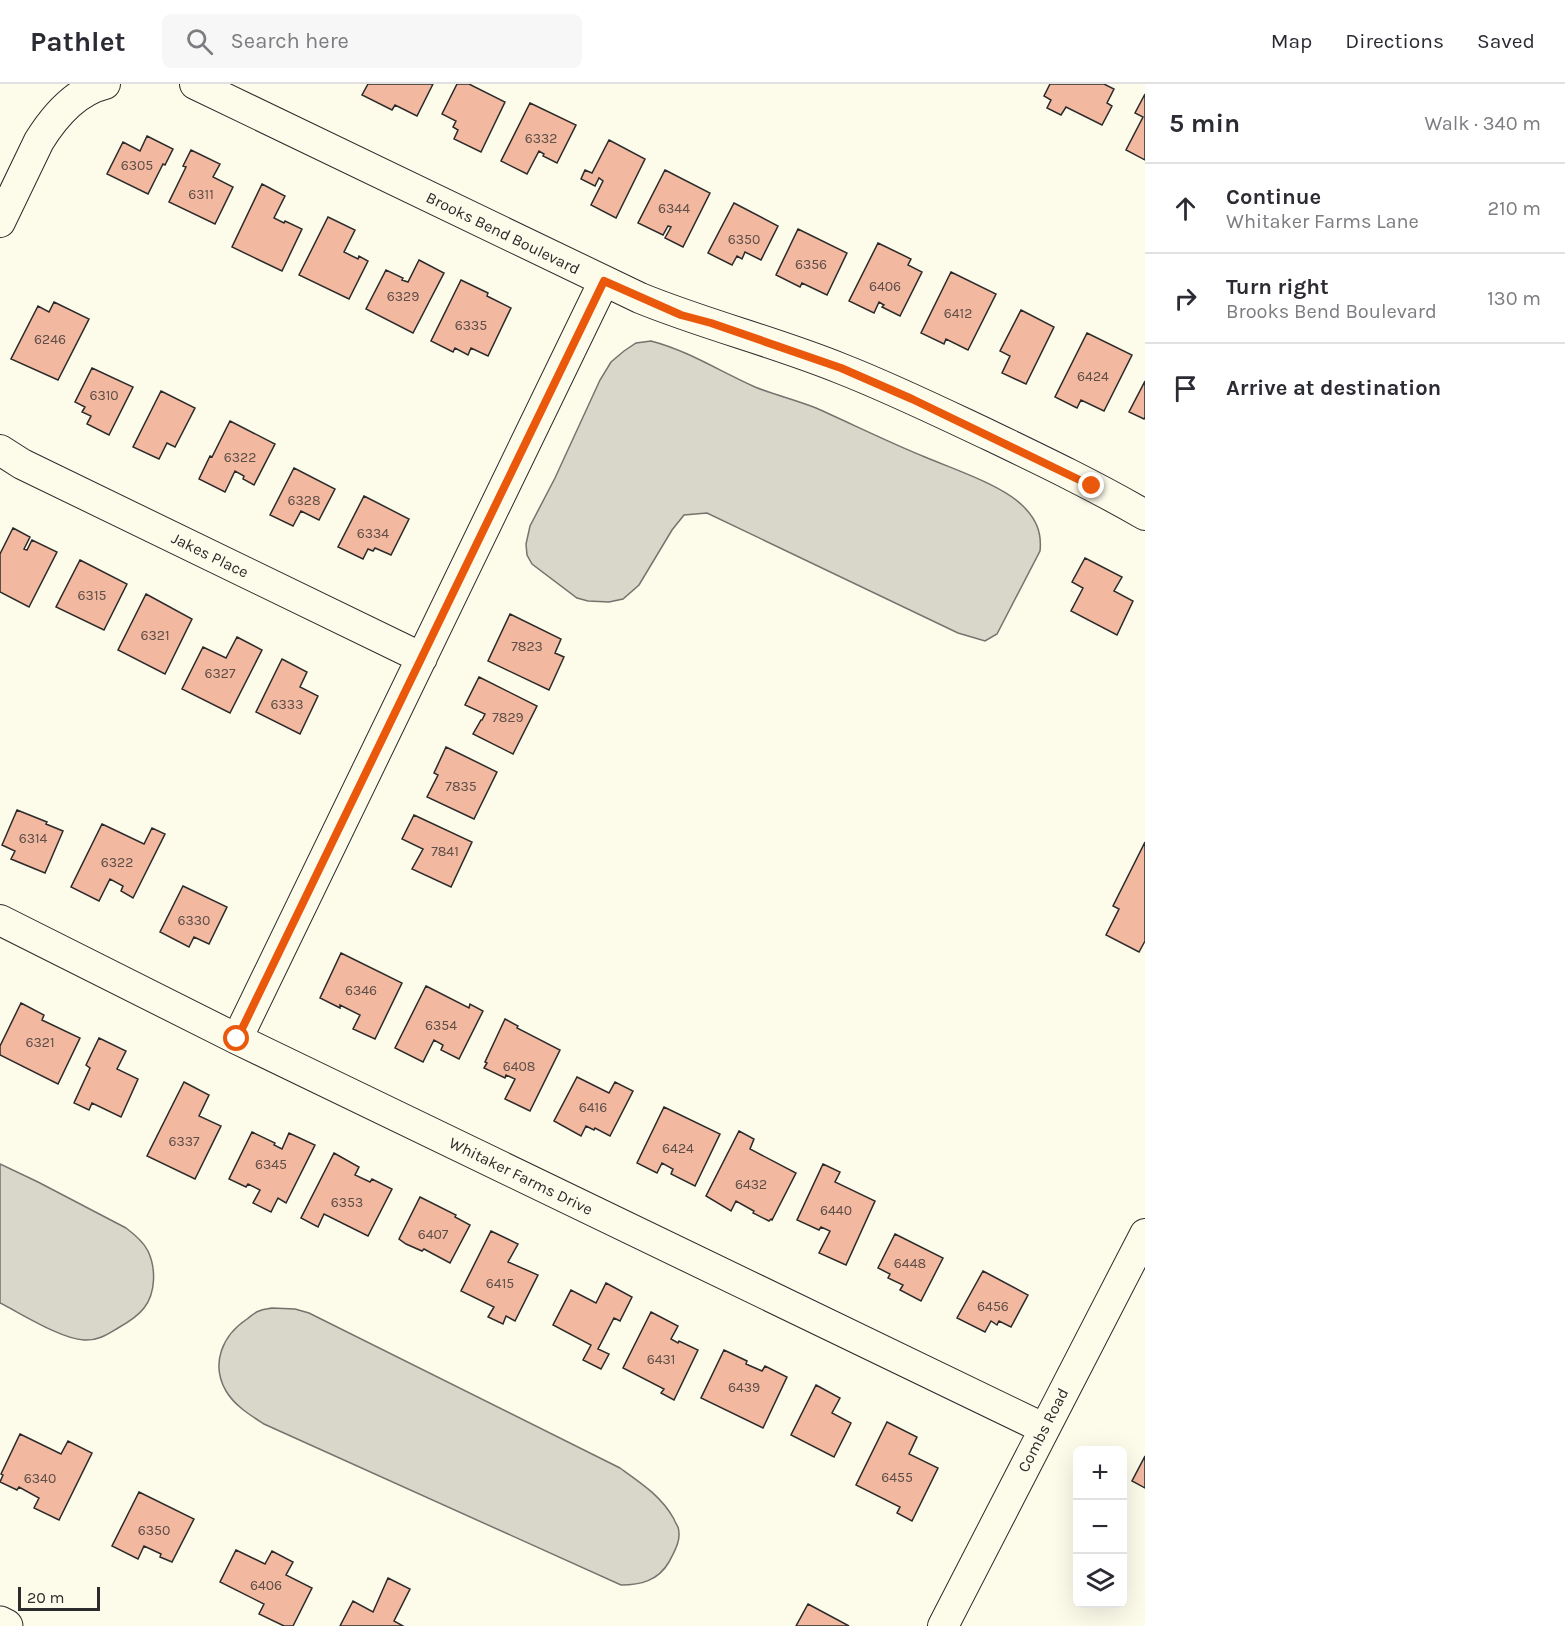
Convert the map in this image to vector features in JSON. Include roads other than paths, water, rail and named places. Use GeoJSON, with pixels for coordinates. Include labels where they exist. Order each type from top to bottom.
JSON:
{"type":"FeatureCollection","features":[{"type":"Feature","properties":{"kind":"main road"},"geometry":{"type":"LineString","coordinates":[[0,1623],[6,1626]]}},
{"type":"Feature","properties":{"kind":"street"},"geometry":{"type":"LineString","coordinates":[[0,222],[47,129],[68,105],[91,89],[105,84]]}},
{"type":"Feature","properties":{"kind":"street","name":"Brooks Bend Boulevard"},"geometry":{"type":"LineString","coordinates":[[195,84],[604,281],[681,315],[711,323],[841,368],[912,399],[1069,474],[1145,515]]}},
{"type":"Feature","properties":{"kind":"street"},"geometry":{"type":"LineString","coordinates":[[237,1039],[604,281]]}},
{"type":"Feature","properties":{"kind":"street","name":"Jakes Place"},"geometry":{"type":"LineString","coordinates":[[0,450],[32,470],[422,658]]}},
{"type":"Feature","properties":{"kind":"street","name":"Whitaker Farms Drive"},"geometry":{"type":"LineString","coordinates":[[0,920],[237,1039],[1043,1428]]}},
{"type":"Feature","properties":{"kind":"street","name":"Combs Road"},"geometry":{"type":"LineString","coordinates":[[943,1626],[1043,1428],[1145,1234]]}}]}
